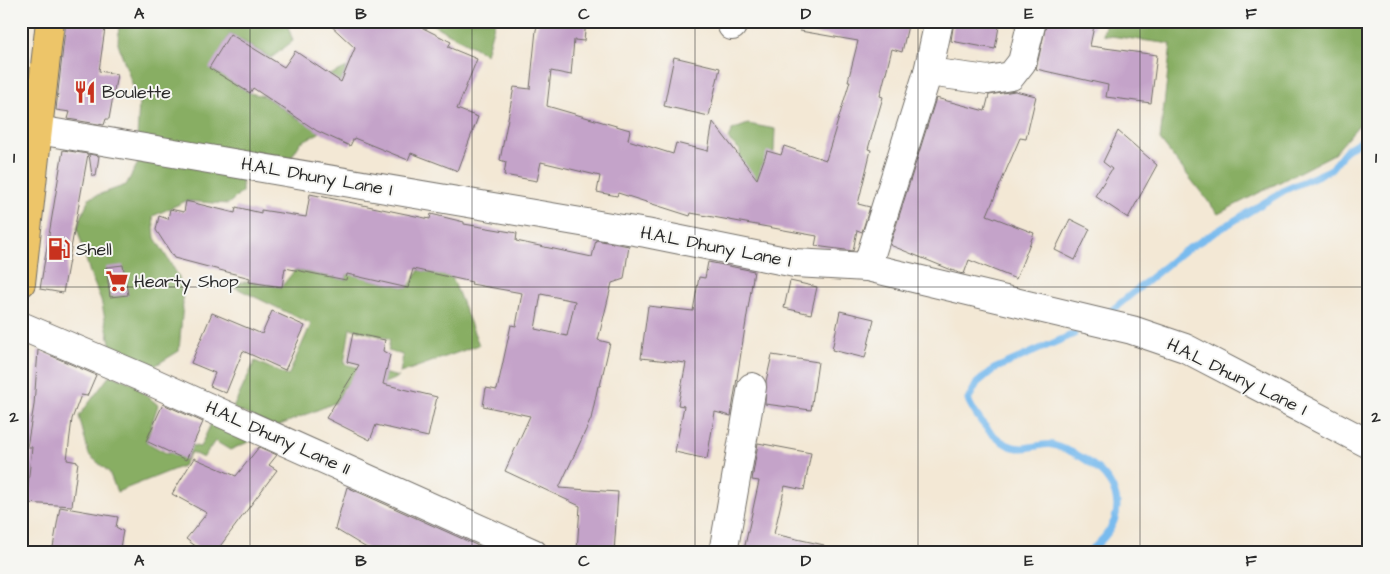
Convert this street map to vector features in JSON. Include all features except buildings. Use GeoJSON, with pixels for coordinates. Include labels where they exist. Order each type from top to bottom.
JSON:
{"type":"FeatureCollection","features":[{"type":"Feature","properties":{"kind":"main road"},"geometry":{"type":"LineString","coordinates":[[21,282],[38,130],[46,23]]}},
{"type":"Feature","properties":{"kind":"street"},"geometry":{"type":"LineString","coordinates":[[868,267],[928,72],[940,21]]}},
{"type":"Feature","properties":{"kind":"street"},"geometry":{"type":"LineString","coordinates":[[928,72],[988,80],[1011,76],[1022,62],[1032,21]]}},
{"type":"Feature","properties":{"kind":"street","name":"H.A.L Dhuny Lane I"},"geometry":{"type":"LineString","coordinates":[[38,130],[646,233],[795,263],[868,267],[1132,330],[1185,348],[1369,444]]}},
{"type":"Feature","properties":{"kind":"street","name":"H.A.L Dhuny Lane II"},"geometry":{"type":"LineString","coordinates":[[21,326],[141,377],[533,553]]}},
{"type":"Feature","properties":{"kind":"street"},"geometry":{"type":"LineString","coordinates":[[723,553],[752,387]]}},
{"type":"Feature","properties":{"kind":"green space"},"geometry":{"type":"Polygon","coordinates":[[[119,21],[286,21],[293,41],[271,58],[230,34],[210,68],[250,93],[264,96],[300,120],[330,75],[347,67],[319,133],[301,142],[286,166],[242,158],[242,192],[228,204],[186,201],[153,216],[155,238],[179,277],[183,303],[179,351],[143,373],[112,352],[101,300],[90,273],[77,228],[89,198],[126,185],[150,141],[137,138],[139,103],[118,44],[119,21]]]}},
{"type":"Feature","properties":{"kind":"green space"},"geometry":{"type":"Polygon","coordinates":[[[426,21],[495,21],[486,54],[426,21]]]}},
{"type":"Feature","properties":{"kind":"green space"},"geometry":{"type":"Polygon","coordinates":[[[1106,21],[1369,21],[1369,113],[1334,154],[1218,214],[1160,140],[1171,44],[1103,35],[1106,21]]]}},
{"type":"Feature","properties":{"kind":"green space"},"geometry":{"type":"Polygon","coordinates":[[[748,124],[775,129],[774,151],[764,183],[740,177],[740,150],[728,139],[732,130],[748,124]]]}},
{"type":"Feature","properties":{"kind":"green space"},"geometry":{"type":"Polygon","coordinates":[[[352,250],[369,279],[408,288],[419,270],[452,277],[479,345],[400,373],[403,355],[388,351],[390,339],[350,328],[344,364],[399,377],[360,393],[344,386],[337,402],[275,427],[233,408],[255,361],[288,376],[311,324],[226,283],[249,282],[281,287],[295,270],[346,280],[352,250]]]}},
{"type":"Feature","properties":{"kind":"green space"},"geometry":{"type":"Polygon","coordinates":[[[110,375],[132,383],[158,405],[146,442],[168,454],[175,442],[200,447],[215,415],[262,436],[230,450],[215,441],[203,458],[191,452],[183,466],[117,492],[109,472],[89,455],[79,416],[110,375]]]}},
{"type":"Feature","properties":{"kind":"waterway"},"geometry":{"type":"LineString","coordinates":[[1105,316],[1181,253],[1285,190],[1330,170],[1347,149],[1369,136]]}},
{"type":"Feature","properties":{"kind":"waterway"},"geometry":{"type":"LineString","coordinates":[[1074,334],[994,369],[977,383],[968,400],[985,426],[995,437],[1008,445],[1020,448],[1053,445],[1073,453],[1090,463],[1104,475],[1113,489],[1117,504],[1114,520],[1105,536],[1087,553]]}},
{"type":"Feature","properties":{"kind":"place","name":"Boulette"},"geometry":{"type":"Point","coordinates":[85,92]}},
{"type":"Feature","properties":{"kind":"place","name":"Shell"},"geometry":{"type":"Point","coordinates":[59,249]}},
{"type":"Feature","properties":{"kind":"place","name":"Hearty Shop"},"geometry":{"type":"Point","coordinates":[117,281]}}]}
